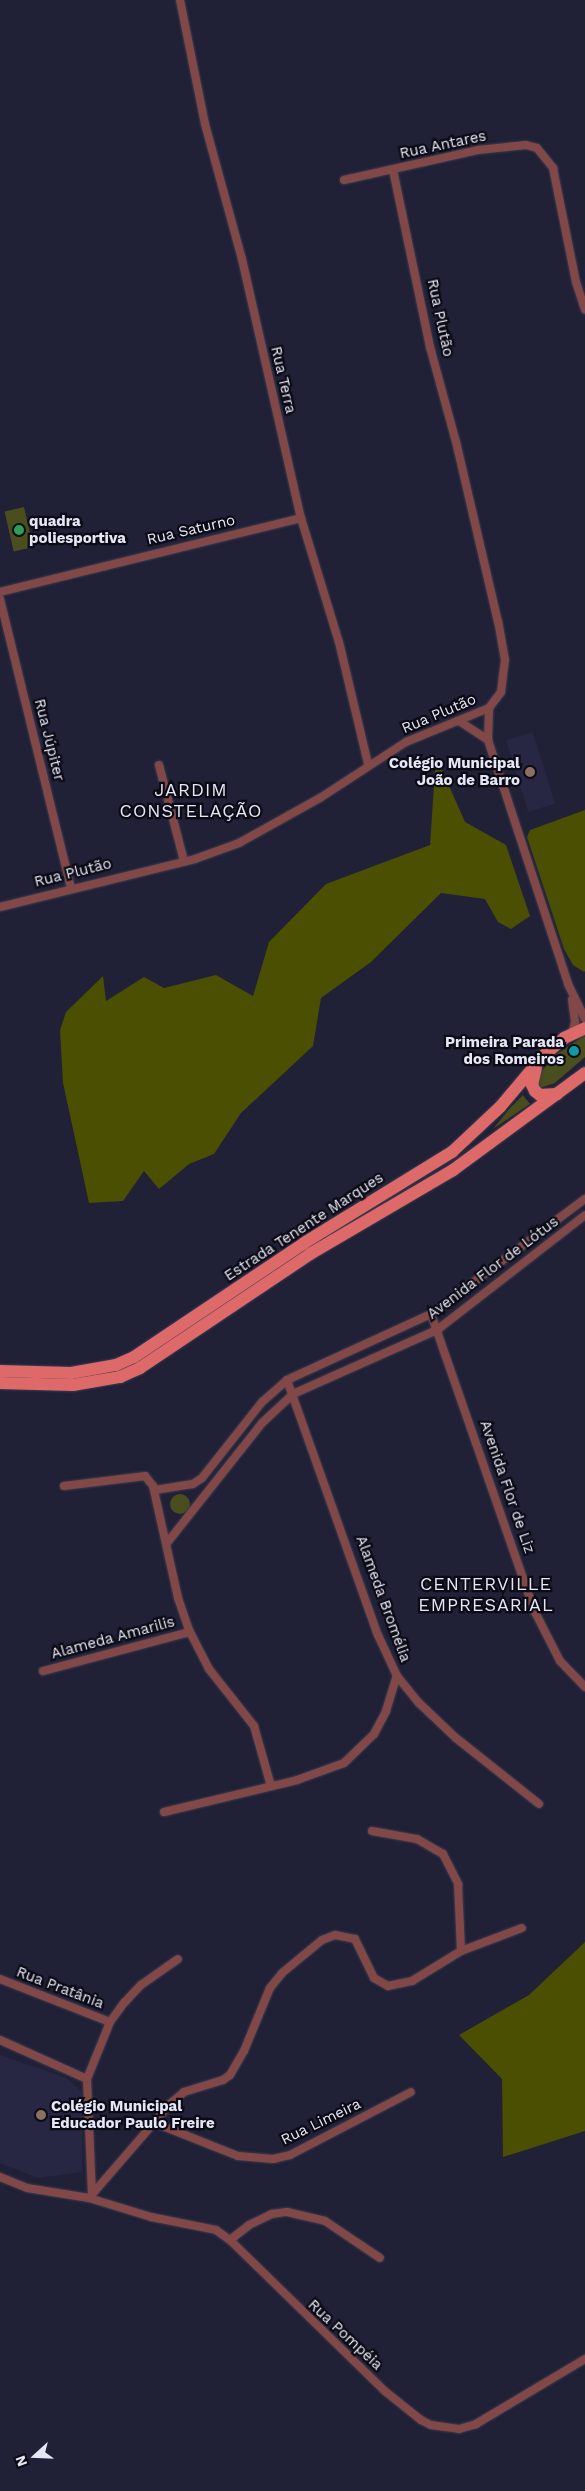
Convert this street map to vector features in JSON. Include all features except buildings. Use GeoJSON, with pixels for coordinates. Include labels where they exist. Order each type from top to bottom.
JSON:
{"type":"FeatureCollection","features":[{"type":"Feature","properties":{"kind":"main road","name":"Estrada Tenente Marques"},"geometry":{"type":"LineString","coordinates":[[0,1371],[71,1373],[116,1365],[134,1357],[304,1243],[452,1152],[475,1133],[554,1046],[585,1028]]}},
{"type":"Feature","properties":{"kind":"main road"},"geometry":{"type":"LineString","coordinates":[[536,1066],[532,1085],[535,1091],[540,1095],[557,1094]]}},
{"type":"Feature","properties":{"kind":"main road","name":"Estrada Tenente Marques"},"geometry":{"type":"LineString","coordinates":[[0,1383],[73,1385],[120,1376],[140,1368],[310,1254],[453,1170],[585,1073]]}},
{"type":"Feature","properties":{"kind":"street","name":"Rua Terra"},"geometry":{"type":"LineString","coordinates":[[180,0],[206,124],[242,259],[301,518],[339,642],[368,764]]}},
{"type":"Feature","properties":{"kind":"street","name":"Rua Antares"},"geometry":{"type":"LineString","coordinates":[[344,180],[478,150],[526,145],[545,156],[553,168],[576,282],[585,310]]}},
{"type":"Feature","properties":{"kind":"street","name":"Rua Plutão"},"geometry":{"type":"LineString","coordinates":[[0,907],[215,853],[247,839],[320,798],[368,764],[406,742],[489,708],[501,692],[505,660],[456,442],[430,348],[393,170]]}},
{"type":"Feature","properties":{"kind":"street","name":"Rua Saturno"},"geometry":{"type":"LineString","coordinates":[[0,592],[301,518]]}},
{"type":"Feature","properties":{"kind":"street","name":"Rua Júpiter"},"geometry":{"type":"LineString","coordinates":[[0,599],[71,888]]}},
{"type":"Feature","properties":{"kind":"street"},"geometry":{"type":"LineString","coordinates":[[489,708],[488,740],[568,984],[576,1022],[572,1034]]}},
{"type":"Feature","properties":{"kind":"street"},"geometry":{"type":"LineString","coordinates":[[459,721],[488,740]]}},
{"type":"Feature","properties":{"kind":"street"},"geometry":{"type":"LineString","coordinates":[[159,766],[184,861]]}},
{"type":"Feature","properties":{"kind":"street"},"geometry":{"type":"LineString","coordinates":[[568,984],[585,1019]]}},
{"type":"Feature","properties":{"kind":"street","name":"Avenida Flor de Lótus"},"geometry":{"type":"LineString","coordinates":[[155,1490],[193,1484],[202,1478],[262,1402],[287,1380],[431,1314],[585,1199]]}},
{"type":"Feature","properties":{"kind":"street","name":"Avenida Flor de Lótus"},"geometry":{"type":"LineString","coordinates":[[167,1543],[262,1423],[293,1394],[437,1330],[585,1215]]}},
{"type":"Feature","properties":{"kind":"street","name":"Avenida Flor de Liz"},"geometry":{"type":"LineString","coordinates":[[431,1314],[538,1619],[560,1661],[585,1688]]}},
{"type":"Feature","properties":{"kind":"street","name":"Alameda Bromélia"},"geometry":{"type":"LineString","coordinates":[[287,1380],[378,1635],[397,1676],[418,1703],[456,1738],[539,1804]]}},
{"type":"Feature","properties":{"kind":"street"},"geometry":{"type":"LineString","coordinates":[[64,1486],[145,1476],[155,1490],[178,1598],[190,1632],[209,1669],[254,1726],[271,1786]]}},
{"type":"Feature","properties":{"kind":"street","name":"Alameda Amarilis"},"geometry":{"type":"LineString","coordinates":[[44,1671],[190,1632]]}},
{"type":"Feature","properties":{"kind":"street"},"geometry":{"type":"LineString","coordinates":[[164,1812],[324,1772],[344,1763],[362,1749],[386,1711],[397,1676]]}},
{"type":"Feature","properties":{"kind":"street"},"geometry":{"type":"LineString","coordinates":[[372,1831],[417,1839],[443,1854],[458,1884],[461,1951]]}},
{"type":"Feature","properties":{"kind":"street"},"geometry":{"type":"LineString","coordinates":[[91,2196],[184,2092],[223,2080],[230,2075],[244,2051],[270,1988],[282,1973],[322,1940],[335,1935],[355,1940],[374,1978],[388,1986],[412,1981],[461,1951],[522,1928]]}},
{"type":"Feature","properties":{"kind":"street"},"geometry":{"type":"LineString","coordinates":[[91,2196],[87,2079],[110,2022],[141,1985],[178,1959]]}},
{"type":"Feature","properties":{"kind":"street","name":"Rua Pratânia"},"geometry":{"type":"LineString","coordinates":[[0,1980],[110,2022]]}},
{"type":"Feature","properties":{"kind":"street"},"geometry":{"type":"LineString","coordinates":[[0,2040],[87,2079]]}},
{"type":"Feature","properties":{"kind":"street","name":"Rua Limeira"},"geometry":{"type":"LineString","coordinates":[[155,2123],[238,2156],[273,2159],[298,2151],[411,2092]]}},
{"type":"Feature","properties":{"kind":"street","name":"Rua Pompéia"},"geometry":{"type":"LineString","coordinates":[[0,2177],[51,2193],[91,2196],[150,2216],[197,2224],[216,2230],[230,2240],[386,2392],[420,2420],[431,2425],[459,2429],[476,2424],[585,2359]]}},
{"type":"Feature","properties":{"kind":"street"},"geometry":{"type":"LineString","coordinates":[[230,2240],[249,2225],[272,2214],[294,2212],[325,2221],[380,2258]]}},
{"type":"Feature","properties":{"kind":"shaded area","name":"Colégio Municipal João de Barro"},"geometry":{"type":"Polygon","coordinates":[[[533,732],[555,804],[528,812],[506,740],[533,732]]]}},
{"type":"Feature","properties":{"kind":"shaded area"},"geometry":{"type":"Polygon","coordinates":[[[436,756],[465,822],[506,845],[530,916],[511,929],[498,922],[485,899],[441,893],[371,962],[321,998],[313,1046],[241,1113],[214,1154],[189,1164],[159,1189],[144,1171],[123,1201],[89,1203],[63,1083],[60,1030],[66,1012],[103,976],[106,1001],[144,977],[164,988],[216,975],[253,996],[269,942],[326,884],[430,845],[436,756]]]}},
{"type":"Feature","properties":{"kind":"shaded area"},"geometry":{"type":"Polygon","coordinates":[[[585,810],[584,972],[573,965],[564,949],[527,837],[530,830],[585,810]]]}},
{"type":"Feature","properties":{"kind":"shaded area"},"geometry":{"type":"Polygon","coordinates":[[[585,1942],[585,2131],[503,2157],[502,2079],[459,2035],[529,1995],[585,1942]]]}},
{"type":"Feature","properties":{"kind":"shaded area","name":"Colégio Municipal Educador Paulo Freire"},"geometry":{"type":"Polygon","coordinates":[[[0,2055],[67,2078],[82,2092],[82,2172],[38,2178],[0,2163],[0,2055]]]}},
{"type":"Feature","properties":{"kind":"green space","name":"quadra poliesportiva"},"geometry":{"type":"Polygon","coordinates":[[[24,507],[33,547],[14,551],[5,511],[24,507]]]}},
{"type":"Feature","properties":{"kind":"green space"},"geometry":{"type":"Polygon","coordinates":[[[585,1035],[585,1057],[555,1083],[540,1088],[536,1080],[551,1058],[585,1035]]]}},
{"type":"Feature","properties":{"kind":"green space"},"geometry":{"type":"Polygon","coordinates":[[[523,1095],[530,1104],[493,1129],[510,1108],[523,1095]]]}},
{"type":"Feature","properties":{"kind":"green space"},"geometry":{"type":"Polygon","coordinates":[[[180,1494],[187,1497],[190,1504],[187,1511],[180,1514],[173,1511],[170,1504],[173,1497],[180,1494]]]}},
{"type":"Feature","properties":{"kind":"place","name":"quadra poliesportiva"},"geometry":{"type":"Point","coordinates":[19,530]}},
{"type":"Feature","properties":{"kind":"place","name":"Colégio Municipal João de Barro"},"geometry":{"type":"Point","coordinates":[530,772]}},
{"type":"Feature","properties":{"kind":"place","name":"Primeira Parada dos Romeiros"},"geometry":{"type":"Point","coordinates":[574,1051]}},
{"type":"Feature","properties":{"kind":"place","name":"Colégio Municipal Educador Paulo Freire"},"geometry":{"type":"Point","coordinates":[41,2115]}},
{"type":"Feature","properties":{"kind":"district","name":"JARDIM CONSTELAÇÃO"},"geometry":{"type":"Point","coordinates":[191,801]}},
{"type":"Feature","properties":{"kind":"district","name":"CENTERVILLE EMPRESARIAL"},"geometry":{"type":"Point","coordinates":[486,1595]}}]}
